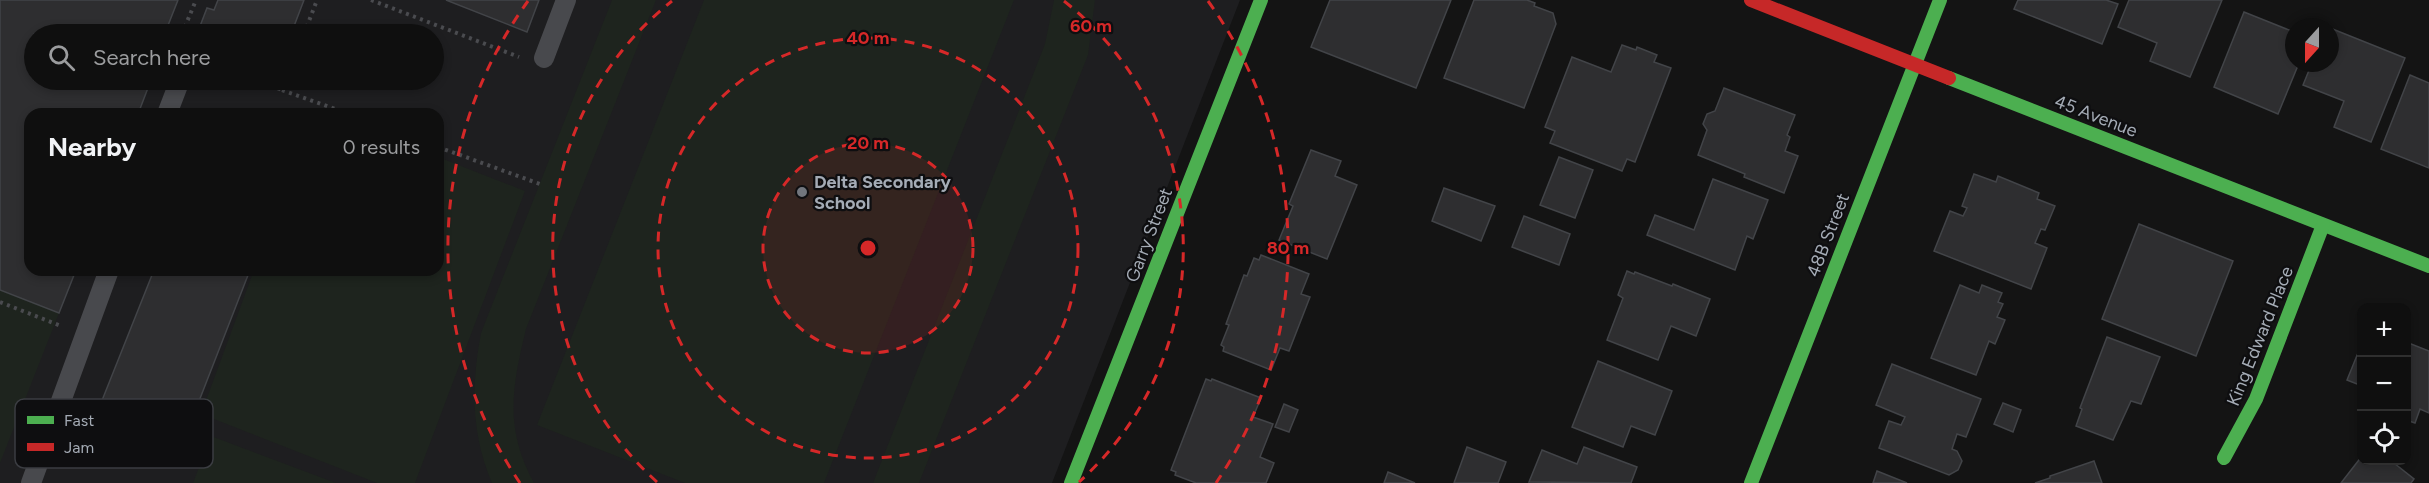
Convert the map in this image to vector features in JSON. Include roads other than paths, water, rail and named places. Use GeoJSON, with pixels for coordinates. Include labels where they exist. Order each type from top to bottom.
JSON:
{"type":"FeatureCollection","features":[{"type":"Feature","properties":{"kind":"street","name":"Garry Street"},"geometry":{"type":"LineString","coordinates":[[1071,483],[1261,0]]}},
{"type":"Feature","properties":{"kind":"street","name":"45 Avenue"},"geometry":{"type":"LineString","coordinates":[[1751,0],[2429,266]]}},
{"type":"Feature","properties":{"kind":"street","name":"48B Street"},"geometry":{"type":"LineString","coordinates":[[1751,483],[1940,0]]}},
{"type":"Feature","properties":{"kind":"street","name":"King Edward Place"},"geometry":{"type":"LineString","coordinates":[[2224,458],[2256,399],[2324,225]]}},
{"type":"Feature","properties":{"kind":"lane"},"geometry":{"type":"LineString","coordinates":[[534,59],[566,0]]}},
{"type":"Feature","properties":{"kind":"lane"},"geometry":{"type":"LineString","coordinates":[[169,108],[176,90]]}},
{"type":"Feature","properties":{"kind":"lane"},"geometry":{"type":"LineString","coordinates":[[61,399],[107,276]]}},
{"type":"Feature","properties":{"kind":"lane"},"geometry":{"type":"LineString","coordinates":[[31,483],[36,468]]}},
{"type":"Feature","properties":{"kind":"place","name":"Delta Secondary School"},"geometry":{"type":"Point","coordinates":[802,192]}}]}
